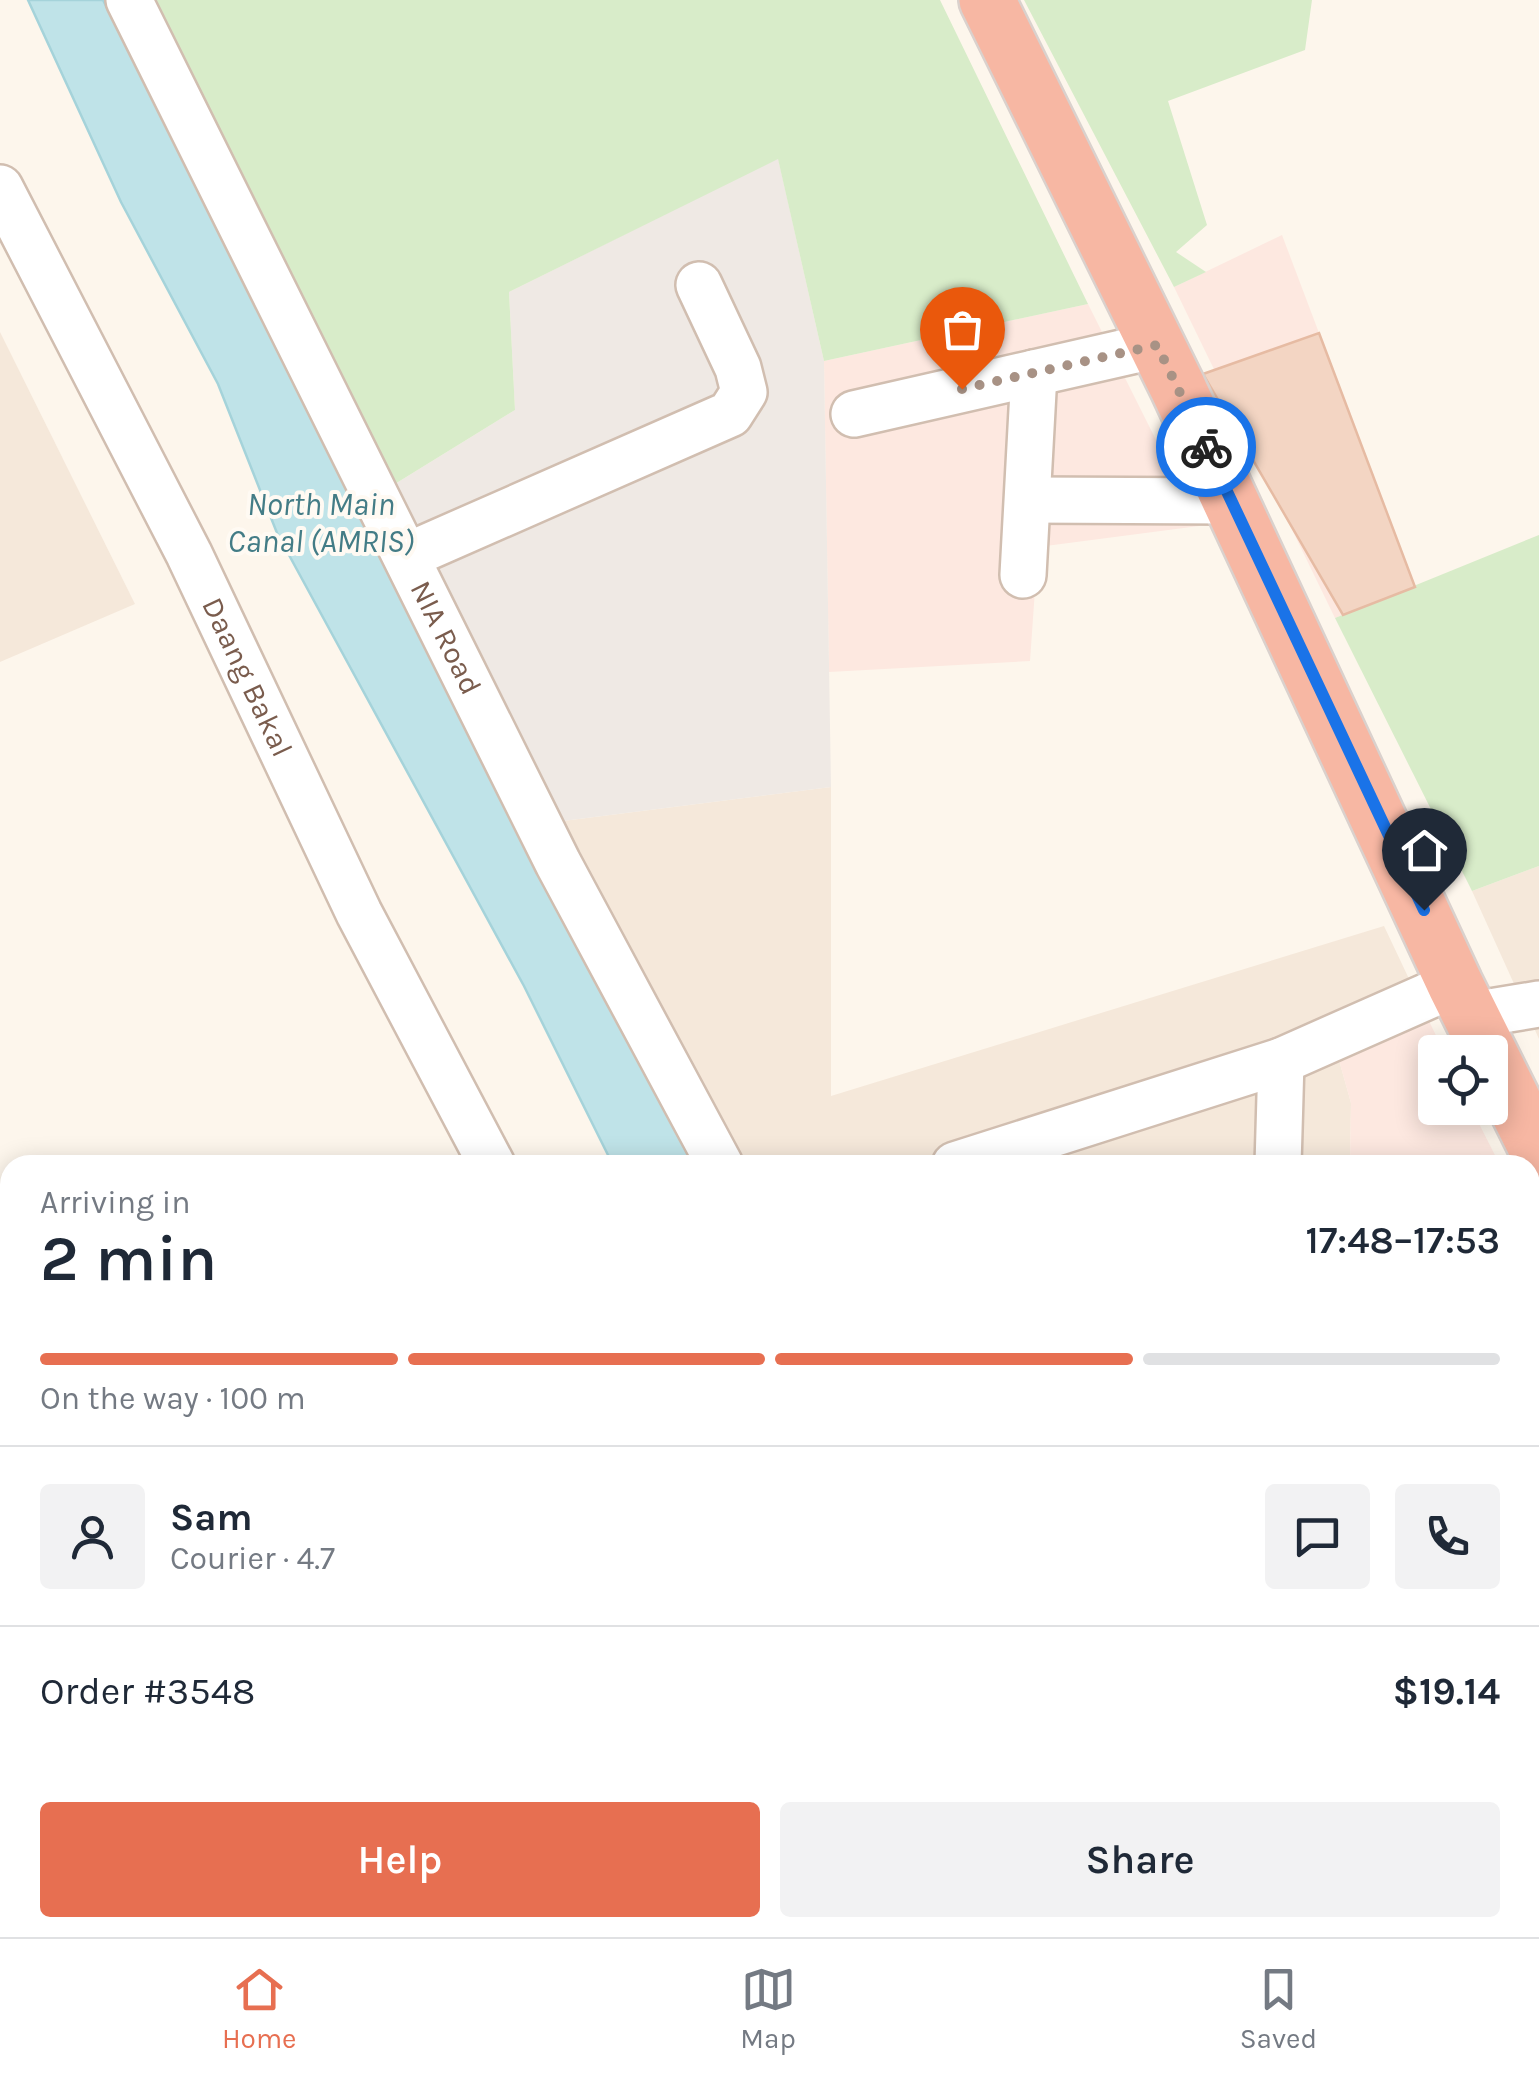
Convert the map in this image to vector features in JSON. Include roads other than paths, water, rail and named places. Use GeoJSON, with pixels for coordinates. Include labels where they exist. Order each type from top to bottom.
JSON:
{"type":"FeatureCollection","features":[{"type":"Feature","properties":{"kind":"highway"},"geometry":{"type":"LineString","coordinates":[[987,0],[1157,345],[1539,1153]]}},
{"type":"Feature","properties":{"kind":"street","name":"NIA Road"},"geometry":{"type":"LineString","coordinates":[[129,0],[558,863],[715,1155]]}},
{"type":"Feature","properties":{"kind":"street","name":"Daang Bakal"},"geometry":{"type":"LineString","coordinates":[[0,188],[189,554],[359,913],[487,1155]]}},
{"type":"Feature","properties":{"kind":"street"},"geometry":{"type":"LineString","coordinates":[[407,556],[730,414],[744,392],[738,368],[699,285]]}},
{"type":"Feature","properties":{"kind":"street"},"geometry":{"type":"LineString","coordinates":[[854,414],[1157,345]]}},
{"type":"Feature","properties":{"kind":"street"},"geometry":{"type":"LineString","coordinates":[[1023,575],[1034,373]]}},
{"type":"Feature","properties":{"kind":"street"},"geometry":{"type":"LineString","coordinates":[[1028,490],[1225,489]]}},
{"type":"Feature","properties":{"kind":"street"},"geometry":{"type":"LineString","coordinates":[[1017,1155],[1085,1144],[1280,1061],[1464,999],[1539,1004]]}},
{"type":"Feature","properties":{"kind":"street"},"geometry":{"type":"LineString","coordinates":[[1278,1155],[1280,1061]]}},
{"type":"Feature","properties":{"kind":"water","name":"North Main Canal (AMRIS)"},"geometry":{"type":"Polygon","coordinates":[[[28,0],[103,0],[692,1155],[608,1155],[524,986],[277,533],[218,384],[121,202],[28,0]]]}}]}
